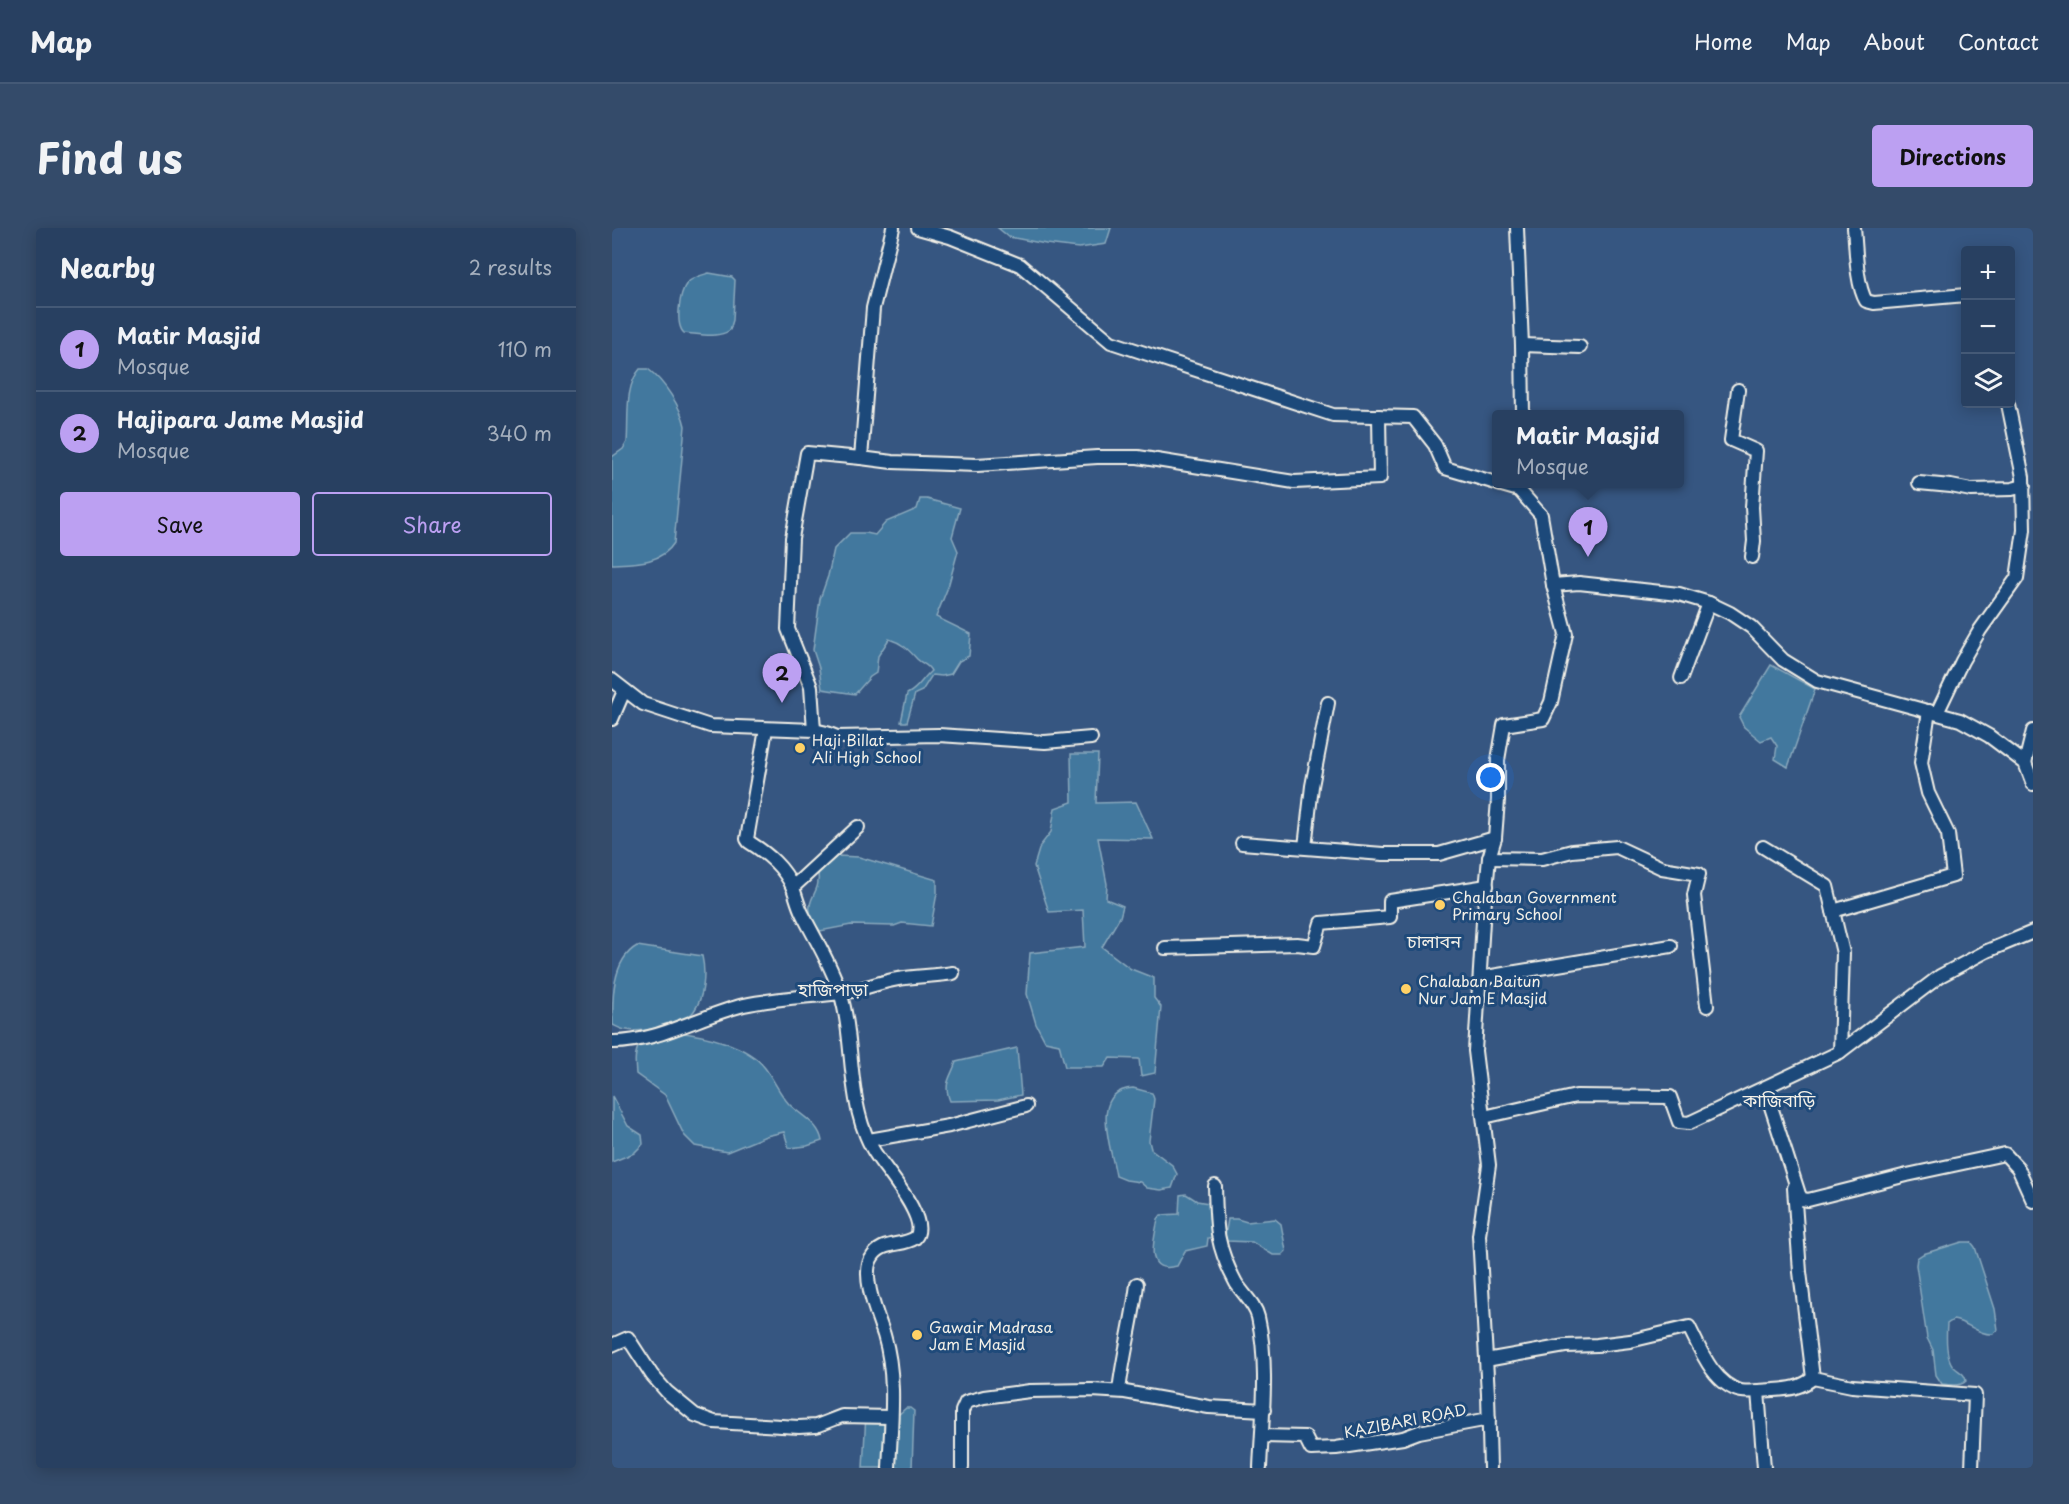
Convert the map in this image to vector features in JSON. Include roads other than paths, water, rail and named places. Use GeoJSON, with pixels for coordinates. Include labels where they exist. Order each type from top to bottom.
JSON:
{"type":"FeatureCollection","features":[{"type":"Feature","properties":{"kind":"street"},"geometry":{"type":"LineString","coordinates":[[861,458],[873,308],[893,228]]}},
{"type":"Feature","properties":{"kind":"street"},"geometry":{"type":"LineString","coordinates":[[918,228],[950,237],[1020,265],[1111,342],[1333,416],[1413,417],[1435,445],[1445,468],[1492,482]]}},
{"type":"Feature","properties":{"kind":"street"},"geometry":{"type":"LineString","coordinates":[[1517,228],[1523,410]]}},
{"type":"Feature","properties":{"kind":"street"},"geometry":{"type":"LineString","coordinates":[[1854,228],[1859,278],[1866,301],[1874,303],[1961,295]]}},
{"type":"Feature","properties":{"kind":"street"},"geometry":{"type":"LineString","coordinates":[[1522,345],[1580,347]]}},
{"type":"Feature","properties":{"kind":"street"},"geometry":{"type":"LineString","coordinates":[[1738,390],[1731,440],[1756,452],[1752,507],[1754,541],[1752,557]]}},
{"type":"Feature","properties":{"kind":"street"},"geometry":{"type":"LineString","coordinates":[[1833,911],[1953,876],[1948,834],[1928,793],[1921,763],[1933,712],[1974,640],[2016,578],[2024,530],[2024,486],[2027,469],[2009,408]]}},
{"type":"Feature","properties":{"kind":"street"},"geometry":{"type":"LineString","coordinates":[[814,730],[812,687],[788,629],[792,538],[807,453],[892,462],[977,465],[1087,457],[1138,457],[1213,467],[1249,476],[1294,482],[1380,478],[1378,416]]}},
{"type":"Feature","properties":{"kind":"street"},"geometry":{"type":"LineString","coordinates":[[1919,483],[1971,490],[2012,489],[2024,486]]}},
{"type":"Feature","properties":{"kind":"street"},"geometry":{"type":"LineString","coordinates":[[1490,1468],[1479,1235],[1489,1166],[1475,1051],[1489,858],[1495,838],[1498,760],[1504,725],[1543,718],[1551,702],[1566,634],[1552,585],[1541,515],[1520,488]]}},
{"type":"Feature","properties":{"kind":"street"},"geometry":{"type":"LineString","coordinates":[[1552,585],[1579,583],[1679,594],[1709,603],[1751,627],[1783,660],[1817,681],[1960,720],[1989,736],[2025,763],[2033,783]]}},
{"type":"Feature","properties":{"kind":"street"},"geometry":{"type":"LineString","coordinates":[[1681,678],[1709,603]]}},
{"type":"Feature","properties":{"kind":"street"},"geometry":{"type":"LineString","coordinates":[[612,680],[643,705],[710,726],[814,730],[837,737],[939,735],[1046,742],[1091,738]]}},
{"type":"Feature","properties":{"kind":"street"},"geometry":{"type":"LineString","coordinates":[[612,719],[624,691]]}},
{"type":"Feature","properties":{"kind":"street"},"geometry":{"type":"LineString","coordinates":[[1305,847],[1312,786],[1328,703]]}},
{"type":"Feature","properties":{"kind":"street"},"geometry":{"type":"LineString","coordinates":[[766,729],[747,839],[772,858],[783,871],[793,887],[798,904],[822,951],[840,993],[860,1116],[876,1155],[900,1186],[920,1225],[919,1234],[915,1238],[880,1249],[872,1257],[868,1266],[874,1307],[892,1370],[888,1468]]}},
{"type":"Feature","properties":{"kind":"street"},"geometry":{"type":"LineString","coordinates":[[2025,763],[2033,731]]}},
{"type":"Feature","properties":{"kind":"street"},"geometry":{"type":"LineString","coordinates":[[793,887],[858,827]]}},
{"type":"Feature","properties":{"kind":"street"},"geometry":{"type":"LineString","coordinates":[[1242,843],[1383,854],[1439,854],[1495,838]]}},
{"type":"Feature","properties":{"kind":"street"},"geometry":{"type":"LineString","coordinates":[[1763,847],[1827,886],[1843,953],[1840,1052]]}},
{"type":"Feature","properties":{"kind":"street"},"geometry":{"type":"LineString","coordinates":[[1489,858],[1542,859],[1572,851],[1617,848],[1662,868],[1699,874],[1694,895],[1707,1006]]}},
{"type":"Feature","properties":{"kind":"street"},"geometry":{"type":"LineString","coordinates":[[1165,948],[1297,944],[1314,946],[1321,923],[1390,917],[1390,901],[1487,886]]}},
{"type":"Feature","properties":{"kind":"street"},"geometry":{"type":"LineString","coordinates":[[1484,1117],[1576,1096],[1670,1096],[1679,1122],[1689,1122],[1840,1052],[1940,976],[1988,951],[2033,932]]}},
{"type":"Feature","properties":{"kind":"street"},"geometry":{"type":"LineString","coordinates":[[1480,978],[1671,946]]}},
{"type":"Feature","properties":{"kind":"street"},"geometry":{"type":"LineString","coordinates":[[612,1042],[632,1041],[746,1005],[840,993],[900,979],[925,978],[953,973]]}},
{"type":"Feature","properties":{"kind":"street"},"geometry":{"type":"LineString","coordinates":[[1765,1088],[1799,1194],[1803,1199],[1808,1200],[1907,1175],[2005,1154],[2018,1168],[2033,1201]]}},
{"type":"Feature","properties":{"kind":"street"},"geometry":{"type":"LineString","coordinates":[[869,1140],[949,1126],[1026,1106]]}},
{"type":"Feature","properties":{"kind":"street"},"geometry":{"type":"LineString","coordinates":[[1793,1175],[1800,1272],[1814,1378]]}},
{"type":"Feature","properties":{"kind":"street"},"geometry":{"type":"LineString","coordinates":[[1215,1186],[1217,1233],[1221,1252],[1241,1291],[1258,1315],[1264,1410],[1260,1468]]}},
{"type":"Feature","properties":{"kind":"street"},"geometry":{"type":"LineString","coordinates":[[1119,1391],[1137,1284]]}},
{"type":"Feature","properties":{"kind":"street"},"geometry":{"type":"LineString","coordinates":[[1486,1360],[1565,1346],[1630,1341],[1689,1327],[1718,1376],[1728,1385],[1742,1391],[1795,1388],[1807,1384],[1814,1378]]}},
{"type":"Feature","properties":{"kind":"street"},"geometry":{"type":"LineString","coordinates":[[612,1345],[628,1338],[652,1375],[668,1392],[695,1414],[714,1422],[799,1427],[816,1426],[842,1416],[891,1417]]}},
{"type":"Feature","properties":{"kind":"street"},"geometry":{"type":"LineString","coordinates":[[1814,1378],[1852,1386],[1975,1395],[1972,1468]]}},
{"type":"Feature","properties":{"kind":"street"},"geometry":{"type":"LineString","coordinates":[[962,1468],[962,1411],[966,1402],[984,1397],[1030,1391],[1119,1391],[1209,1407],[1264,1410]]}},
{"type":"Feature","properties":{"kind":"street"},"geometry":{"type":"LineString","coordinates":[[1758,1391],[1764,1468]]}},
{"type":"Feature","properties":{"kind":"street","name":"KAZIBARI ROAD"},"geometry":{"type":"LineString","coordinates":[[1262,1436],[1305,1437],[1311,1449],[1336,1448],[1403,1438],[1419,1432],[1489,1419]]}},
{"type":"Feature","properties":{"kind":"water"},"geometry":{"type":"Polygon","coordinates":[[[998,228],[1111,228],[1106,244],[1079,248],[1009,237],[998,228]]]}},
{"type":"Feature","properties":{"kind":"water"},"geometry":{"type":"Polygon","coordinates":[[[709,273],[732,277],[735,280],[733,320],[730,330],[714,335],[684,333],[679,316],[684,288],[692,279],[709,273]]]}},
{"type":"Feature","properties":{"kind":"water"},"geometry":{"type":"Polygon","coordinates":[[[640,369],[648,369],[666,387],[680,411],[685,426],[674,543],[669,550],[654,559],[612,564],[612,457],[623,449],[627,442],[629,394],[640,369]]]}},
{"type":"Feature","properties":{"kind":"water"},"geometry":{"type":"Polygon","coordinates":[[[920,499],[960,508],[952,537],[958,551],[948,587],[936,617],[971,634],[969,656],[959,661],[951,674],[932,675],[922,691],[915,694],[907,722],[901,722],[907,694],[917,687],[931,671],[905,647],[889,639],[878,656],[876,673],[855,694],[822,689],[813,650],[820,599],[834,549],[850,533],[875,535],[886,522],[917,509],[920,499]]]}},
{"type":"Feature","properties":{"kind":"water"},"geometry":{"type":"Polygon","coordinates":[[[1771,665],[1815,689],[1788,767],[1775,759],[1777,746],[1771,737],[1761,741],[1744,727],[1739,717],[1771,665]]]}},
{"type":"Feature","properties":{"kind":"water"},"geometry":{"type":"Polygon","coordinates":[[[1071,754],[1098,754],[1096,803],[1136,802],[1153,839],[1098,838],[1107,884],[1106,899],[1123,906],[1120,917],[1102,947],[1131,969],[1154,978],[1154,998],[1161,1007],[1155,1073],[1141,1076],[1139,1059],[1110,1058],[1104,1067],[1065,1067],[1059,1044],[1045,1041],[1036,1024],[1027,994],[1030,953],[1085,947],[1083,910],[1049,912],[1034,866],[1040,846],[1051,832],[1055,808],[1072,802],[1071,754]]]}},
{"type":"Feature","properties":{"kind":"water"},"geometry":{"type":"Polygon","coordinates":[[[837,856],[859,857],[937,880],[931,926],[902,923],[894,926],[851,925],[820,931],[813,920],[810,905],[817,888],[818,872],[837,856]]]}},
{"type":"Feature","properties":{"kind":"water"},"geometry":{"type":"Polygon","coordinates":[[[637,946],[702,956],[704,977],[702,992],[694,1011],[689,1016],[673,1024],[643,1030],[625,1030],[613,1025],[615,981],[618,971],[629,952],[637,946]]]}},
{"type":"Feature","properties":{"kind":"water"},"geometry":{"type":"Polygon","coordinates":[[[676,1032],[725,1042],[748,1053],[765,1068],[789,1104],[817,1129],[822,1141],[789,1148],[784,1132],[766,1136],[727,1152],[695,1146],[684,1135],[665,1095],[636,1074],[636,1054],[640,1043],[676,1032]]]}},
{"type":"Feature","properties":{"kind":"water"},"geometry":{"type":"Polygon","coordinates":[[[1017,1048],[1021,1095],[998,1100],[950,1101],[947,1085],[956,1062],[1017,1048]]]}},
{"type":"Feature","properties":{"kind":"water"},"geometry":{"type":"Polygon","coordinates":[[[1133,1088],[1152,1093],[1154,1099],[1149,1141],[1151,1149],[1172,1165],[1177,1174],[1172,1188],[1161,1190],[1147,1188],[1140,1182],[1116,1176],[1106,1123],[1107,1110],[1111,1099],[1119,1092],[1133,1088]]]}},
{"type":"Feature","properties":{"kind":"water"},"geometry":{"type":"Polygon","coordinates":[[[612,1096],[628,1126],[642,1135],[643,1144],[634,1153],[612,1162],[612,1096]]]}},
{"type":"Feature","properties":{"kind":"water"},"geometry":{"type":"Polygon","coordinates":[[[1186,1194],[1197,1201],[1214,1204],[1216,1237],[1208,1238],[1207,1246],[1185,1251],[1177,1266],[1159,1265],[1153,1254],[1158,1219],[1161,1215],[1179,1214],[1180,1195],[1186,1194]]]}},
{"type":"Feature","properties":{"kind":"water"},"geometry":{"type":"Polygon","coordinates":[[[1228,1219],[1247,1222],[1275,1219],[1281,1224],[1286,1251],[1282,1255],[1273,1255],[1252,1242],[1227,1241],[1225,1236],[1228,1219]]]}},
{"type":"Feature","properties":{"kind":"water"},"geometry":{"type":"Polygon","coordinates":[[[1962,1242],[1971,1242],[1975,1247],[1995,1309],[1998,1330],[1993,1334],[1988,1334],[1958,1321],[1953,1320],[1947,1324],[1946,1341],[1949,1358],[1966,1381],[1961,1384],[1942,1384],[1936,1375],[1933,1350],[1927,1338],[1916,1265],[1917,1258],[1923,1254],[1962,1242]]]}},
{"type":"Feature","properties":{"kind":"water"},"geometry":{"type":"Polygon","coordinates":[[[906,1408],[914,1411],[912,1468],[863,1468],[866,1414],[897,1416],[906,1408]]]}},
{"type":"Feature","properties":{"kind":"place","name":"Matir Masjid"},"geometry":{"type":"Point","coordinates":[1588,557]}},
{"type":"Feature","properties":{"kind":"place","name":"Hajipara Jame Masjid"},"geometry":{"type":"Point","coordinates":[782,703]}},
{"type":"Feature","properties":{"kind":"place","name":"Haji Billat Ali High School"},"geometry":{"type":"Point","coordinates":[800,748]}},
{"type":"Feature","properties":{"kind":"place","name":"Chalaban Government Primary School"},"geometry":{"type":"Point","coordinates":[1440,905]}},
{"type":"Feature","properties":{"kind":"place","name":"Chalaban Baitun Nur Jam E Masjid"},"geometry":{"type":"Point","coordinates":[1406,989]}},
{"type":"Feature","properties":{"kind":"place","name":"Gawair Madrasa Jam E Masjid"},"geometry":{"type":"Point","coordinates":[917,1335]}},
{"type":"Feature","properties":{"kind":"district","name":"চালাবন"},"geometry":{"type":"Point","coordinates":[1434,940]}},
{"type":"Feature","properties":{"kind":"district","name":"হাজিপাড়া"},"geometry":{"type":"Point","coordinates":[833,988]}},
{"type":"Feature","properties":{"kind":"district","name":"কাজিবাড়ি"},"geometry":{"type":"Point","coordinates":[1779,1099]}}]}
